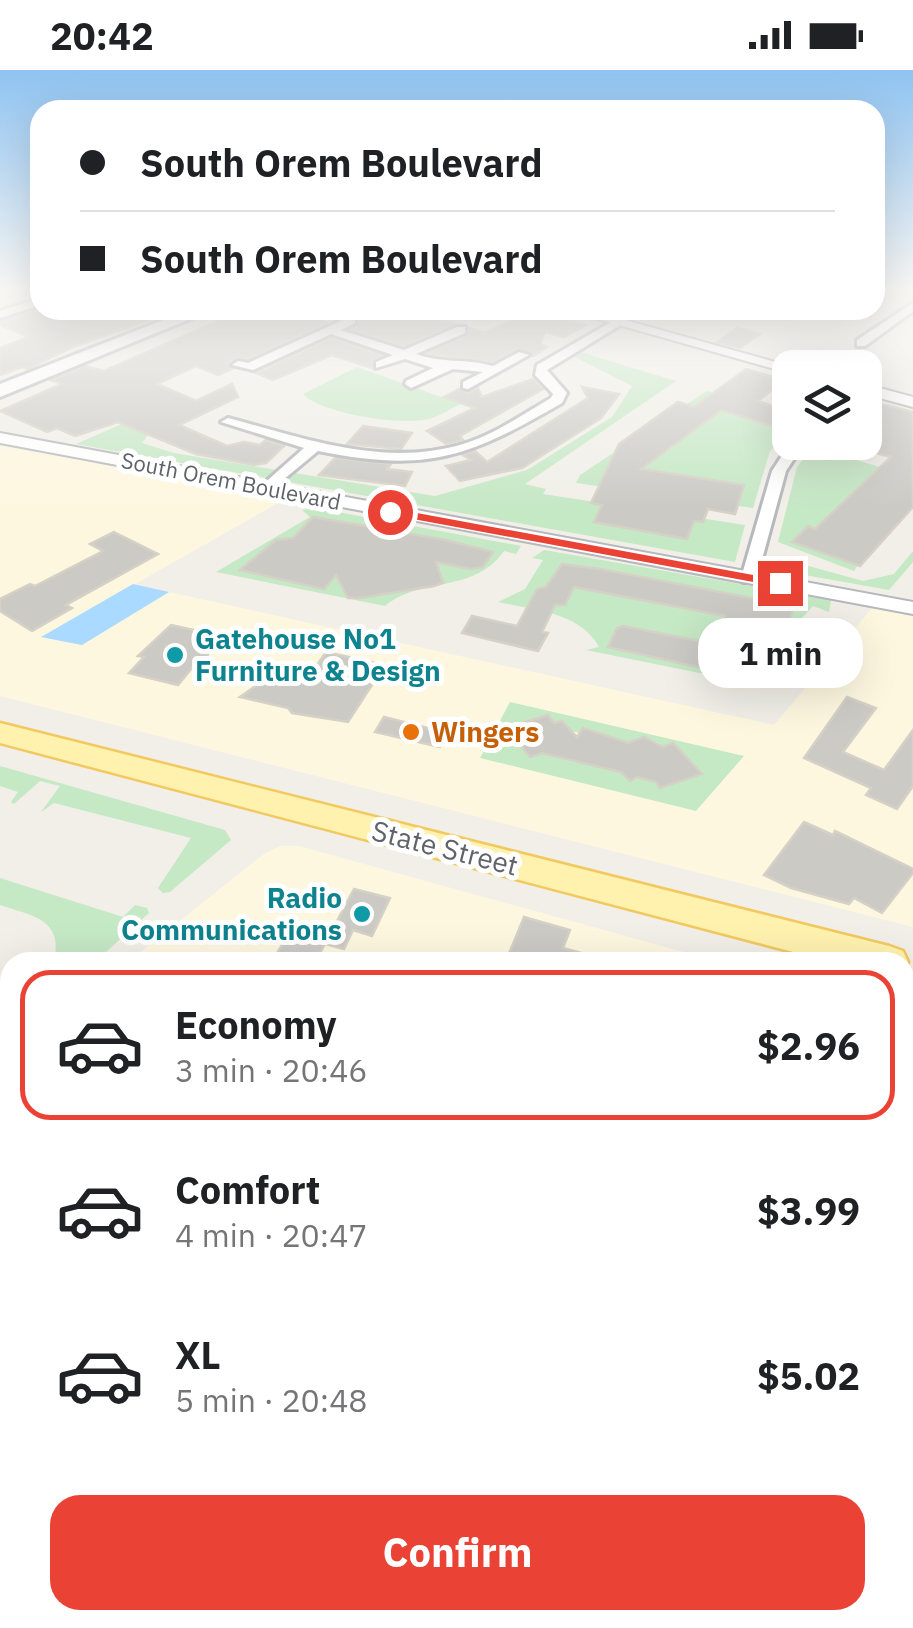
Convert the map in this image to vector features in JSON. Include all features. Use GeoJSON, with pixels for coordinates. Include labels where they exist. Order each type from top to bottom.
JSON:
{"type":"FeatureCollection","features":[{"type":"Feature","properties":{"kind":"main road"},"geometry":{"type":"LineString","coordinates":[[0,391],[72,363]]}},
{"type":"Feature","properties":{"kind":"main road","name":"State Street"},"geometry":{"type":"LineString","coordinates":[[0,732],[850,952]]}},
{"type":"Feature","properties":{"kind":"street"},"geometry":{"type":"LineString","coordinates":[[238,365],[250,367],[259,363]]}},
{"type":"Feature","properties":{"kind":"street"},"geometry":{"type":"LineString","coordinates":[[380,365],[385,363]]}},
{"type":"Feature","properties":{"kind":"street"},"geometry":{"type":"LineString","coordinates":[[430,363],[443,367]]}},
{"type":"Feature","properties":{"kind":"street"},"geometry":{"type":"LineString","coordinates":[[411,384],[459,363]]}},
{"type":"Feature","properties":{"kind":"street"},"geometry":{"type":"LineString","coordinates":[[471,363],[494,370]]}},
{"type":"Feature","properties":{"kind":"street"},"geometry":{"type":"LineString","coordinates":[[468,385],[508,363]]}},
{"type":"Feature","properties":{"kind":"street"},"geometry":{"type":"LineString","coordinates":[[228,422],[314,448],[394,457],[441,454],[471,446],[557,400],[560,393],[541,375],[541,368],[550,363]]}},
{"type":"Feature","properties":{"kind":"street"},"geometry":{"type":"LineString","coordinates":[[882,394],[913,402]]}},
{"type":"Feature","properties":{"kind":"street","name":"South Orem Boulevard"},"geometry":{"type":"LineString","coordinates":[[10,440],[913,608]]}},
{"type":"Feature","properties":{"kind":"street"},"geometry":{"type":"LineString","coordinates":[[266,489],[314,448]]}},
{"type":"Feature","properties":{"kind":"street"},"geometry":{"type":"LineString","coordinates":[[749,578],[779,470],[786,460]]}},
{"type":"Feature","properties":{"kind":"shaded area"},"geometry":{"type":"Polygon","coordinates":[[[0,445],[285,499],[42,637],[82,645],[169,592],[774,725],[873,607],[913,615],[913,927],[0,696],[0,445]]]}},
{"type":"Feature","properties":{"kind":"shaded area"},"geometry":{"type":"Polygon","coordinates":[[[280,846],[299,846],[684,952],[141,952],[264,854],[280,846]]]}},
{"type":"Feature","properties":{"kind":"green space"},"geometry":{"type":"Polygon","coordinates":[[[586,363],[615,363],[676,381],[525,484],[546,489],[543,494],[745,525],[735,562],[76,444],[124,423],[148,435],[142,443],[174,453],[435,496],[527,470],[612,417],[632,386],[586,363]],[[602,506],[595,522],[687,539],[693,522],[602,506]]]}},
{"type":"Feature","properties":{"kind":"green space"},"geometry":{"type":"Polygon","coordinates":[[[357,367],[461,404],[432,418],[403,421],[345,413],[303,394],[357,367]]]}},
{"type":"Feature","properties":{"kind":"green space"},"geometry":{"type":"Polygon","coordinates":[[[707,391],[772,410],[772,449],[753,508],[576,483],[580,475],[707,391]],[[609,464],[602,478],[739,501],[744,486],[609,464]]]}},
{"type":"Feature","properties":{"kind":"green space"},"geometry":{"type":"Polygon","coordinates":[[[803,460],[856,460],[913,477],[854,571],[778,542],[797,467],[803,460]],[[879,468],[822,523],[906,476],[879,468]]]}},
{"type":"Feature","properties":{"kind":"green space"},"geometry":{"type":"Polygon","coordinates":[[[316,508],[521,546],[516,554],[504,551],[478,574],[415,591],[385,606],[216,572],[310,517],[302,510],[316,508]]]}},
{"type":"Feature","properties":{"kind":"green space"},"geometry":{"type":"Polygon","coordinates":[[[544,550],[831,600],[829,612],[813,606],[744,682],[586,650],[599,647],[591,635],[568,619],[498,602],[525,589],[543,560],[532,558],[544,550]]]}},
{"type":"Feature","properties":{"kind":"green space"},"geometry":{"type":"Polygon","coordinates":[[[913,551],[913,562],[889,590],[771,569],[776,557],[863,581],[894,574],[913,551]]]}},
{"type":"Feature","properties":{"kind":"green space"},"geometry":{"type":"Polygon","coordinates":[[[510,702],[744,756],[696,811],[480,758],[510,702]],[[547,715],[507,728],[530,757],[542,753],[621,772],[630,781],[637,777],[656,782],[663,747],[657,742],[651,744],[644,737],[628,743],[583,728],[580,733],[571,731],[563,721],[554,723],[547,715]]]}},
{"type":"Feature","properties":{"kind":"green space"},"geometry":{"type":"Polygon","coordinates":[[[0,766],[225,830],[231,840],[170,892],[163,893],[158,888],[191,838],[54,803],[41,812],[60,786],[40,781],[14,804],[11,802],[18,792],[0,786],[0,766]]]}},
{"type":"Feature","properties":{"kind":"green space"},"geometry":{"type":"Polygon","coordinates":[[[0,878],[123,917],[135,905],[147,908],[149,913],[106,952],[55,952],[54,936],[43,922],[0,905],[0,878]]]}},
{"type":"Feature","properties":{"kind":"water"},"geometry":{"type":"Polygon","coordinates":[[[133,584],[169,592],[82,645],[41,637],[133,584]]]}},
{"type":"Feature","properties":{"kind":"building"},"geometry":{"type":"Polygon","coordinates":[[[0,363],[41,363],[28,369],[22,367],[0,375],[0,363]]]}},
{"type":"Feature","properties":{"kind":"building"},"geometry":{"type":"Polygon","coordinates":[[[123,363],[230,363],[232,369],[218,375],[196,366],[157,384],[196,401],[232,384],[238,397],[179,425],[227,446],[244,442],[260,445],[266,440],[284,446],[266,463],[254,465],[196,454],[118,422],[75,436],[57,428],[47,432],[0,411],[62,384],[51,380],[85,366],[104,371],[123,363]]]}},
{"type":"Feature","properties":{"kind":"building"},"geometry":{"type":"Polygon","coordinates":[[[278,363],[314,363],[273,380],[256,373],[278,363]]]}},
{"type":"Feature","properties":{"kind":"building"},"geometry":{"type":"Polygon","coordinates":[[[746,369],[772,377],[772,390],[758,401],[772,406],[772,426],[721,410],[641,469],[744,485],[735,514],[708,509],[703,522],[694,521],[687,539],[594,522],[602,505],[591,503],[619,444],[678,402],[694,407],[746,369]]]}},
{"type":"Feature","properties":{"kind":"building"},"geometry":{"type":"Polygon","coordinates":[[[533,379],[543,389],[460,436],[463,440],[446,444],[427,431],[475,408],[444,397],[459,389],[467,393],[478,388],[482,397],[533,379]]]}},
{"type":"Feature","properties":{"kind":"building"},"geometry":{"type":"Polygon","coordinates":[[[582,387],[619,394],[601,418],[522,468],[460,481],[446,466],[471,460],[463,455],[475,451],[487,462],[588,398],[582,387]]]}},
{"type":"Feature","properties":{"kind":"building"},"geometry":{"type":"Polygon","coordinates":[[[882,404],[913,412],[913,507],[860,566],[792,542],[808,526],[815,529],[891,457],[882,455],[882,404]]]}},
{"type":"Feature","properties":{"kind":"building"},"geometry":{"type":"Polygon","coordinates":[[[363,426],[412,433],[401,449],[347,444],[363,426]]]}},
{"type":"Feature","properties":{"kind":"building"},"geometry":{"type":"Polygon","coordinates":[[[335,458],[391,464],[387,469],[412,472],[405,486],[319,475],[335,458]]]}},
{"type":"Feature","properties":{"kind":"building"},"geometry":{"type":"Polygon","coordinates":[[[313,517],[493,552],[483,567],[470,569],[436,562],[443,583],[360,598],[348,598],[336,575],[324,589],[240,570],[276,540],[293,538],[313,517]]]}},
{"type":"Feature","properties":{"kind":"building"},"geometry":{"type":"Polygon","coordinates":[[[114,532],[158,554],[66,605],[72,608],[32,631],[0,611],[0,599],[30,584],[35,586],[103,551],[90,544],[114,532]]]}},
{"type":"Feature","properties":{"kind":"building"},"geometry":{"type":"Polygon","coordinates":[[[562,564],[793,606],[790,623],[783,622],[771,649],[752,646],[743,677],[608,647],[617,628],[623,626],[715,644],[725,616],[574,587],[565,605],[555,605],[542,632],[548,633],[538,651],[462,633],[472,616],[517,626],[537,589],[546,587],[562,564]]]}},
{"type":"Feature","properties":{"kind":"building","name":"Gatehouse No1 Furniture & Design"},"geometry":{"type":"Polygon","coordinates":[[[171,625],[221,636],[197,670],[192,668],[178,685],[129,673],[144,657],[138,656],[171,625]]]}},
{"type":"Feature","properties":{"kind":"building"},"geometry":{"type":"Polygon","coordinates":[[[326,652],[385,665],[348,722],[292,713],[288,708],[240,697],[283,667],[311,674],[326,652]]]}},
{"type":"Feature","properties":{"kind":"building"},"geometry":{"type":"Polygon","coordinates":[[[847,697],[876,708],[843,752],[884,770],[913,730],[913,786],[897,809],[866,795],[871,788],[804,758],[847,697]]]}},
{"type":"Feature","properties":{"kind":"building"},"geometry":{"type":"Polygon","coordinates":[[[548,715],[554,723],[562,721],[577,737],[583,728],[628,743],[644,737],[663,747],[673,743],[702,774],[660,788],[656,782],[637,777],[630,781],[621,772],[542,753],[530,757],[506,728],[548,715]]]}},
{"type":"Feature","properties":{"kind":"building","name":"Wingers"},"geometry":{"type":"Polygon","coordinates":[[[384,717],[448,733],[440,747],[375,732],[384,717]]]}},
{"type":"Feature","properties":{"kind":"building"},"geometry":{"type":"Polygon","coordinates":[[[804,822],[833,835],[835,831],[913,869],[913,873],[882,913],[854,898],[849,904],[791,888],[764,875],[804,822]]]}},
{"type":"Feature","properties":{"kind":"building","name":"Radio Communications"},"geometry":{"type":"Polygon","coordinates":[[[354,889],[390,898],[372,936],[353,930],[344,949],[325,944],[321,952],[278,952],[287,936],[326,942],[354,889]]]}},
{"type":"Feature","properties":{"kind":"building"},"geometry":{"type":"Polygon","coordinates":[[[524,917],[570,930],[563,948],[577,952],[510,952],[524,917]]]}},
{"type":"Feature","properties":{"kind":"place","name":"Gatehouse No1 Furniture & Design"},"geometry":{"type":"Point","coordinates":[175,655]}},
{"type":"Feature","properties":{"kind":"place","name":"Wingers"},"geometry":{"type":"Point","coordinates":[411,732]}},
{"type":"Feature","properties":{"kind":"place","name":"Radio Communications"},"geometry":{"type":"Point","coordinates":[362,914]}},
{"type":"Feature","properties":{"kind":"route"},"geometry":{"type":"LineString","coordinates":[[390,512],[780,583]]}}]}
